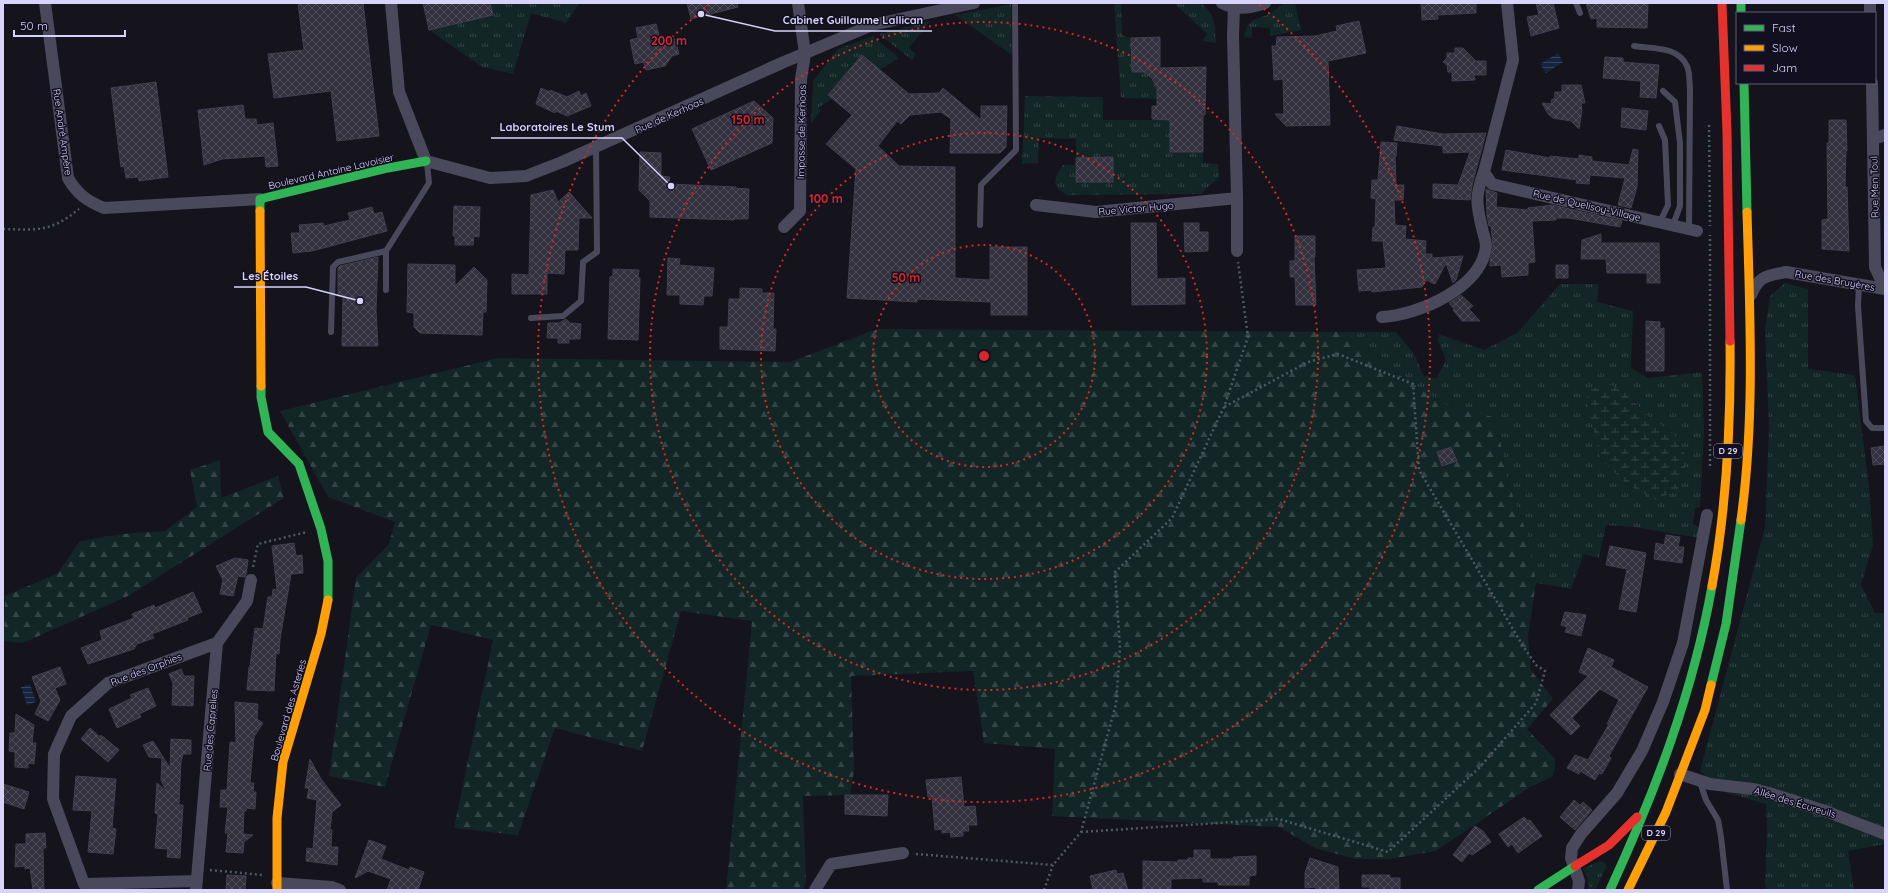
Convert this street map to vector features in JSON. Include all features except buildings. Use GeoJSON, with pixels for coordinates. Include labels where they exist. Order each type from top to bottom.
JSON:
{"type":"FeatureCollection","features":[{"type":"Feature","properties":{"kind":"main road"},"geometry":{"type":"LineString","coordinates":[[1722,3],[1726,91]]}},
{"type":"Feature","properties":{"kind":"main road","name":"D 29"},"geometry":{"type":"LineString","coordinates":[[1610,890],[1650,800],[1684,702],[1704,631],[1715,567],[1727,479],[1730,397],[1726,91],[1728,3]]}},
{"type":"Feature","properties":{"kind":"main road","name":"D 29"},"geometry":{"type":"LineString","coordinates":[[1628,890],[1663,819],[1705,710],[1726,624],[1741,517],[1749,427],[1751,341],[1745,84]]}},
{"type":"Feature","properties":{"kind":"main road","name":"Boulevard Antoine Lavoisier"},"geometry":{"type":"LineString","coordinates":[[328,561],[321,529],[299,464],[268,432],[261,396],[260,199],[388,168],[426,161]]}},
{"type":"Feature","properties":{"kind":"main road","name":"Boulevard des Asteries"},"geometry":{"type":"LineString","coordinates":[[276,883],[277,818],[283,762],[322,627],[329,594],[328,561]]}},
{"type":"Feature","properties":{"kind":"main road"},"geometry":{"type":"LineString","coordinates":[[1538,890],[1575,866],[1603,851],[1626,831],[1650,800]]}},
{"type":"Feature","properties":{"kind":"street","name":"Rue André Ampère"},"geometry":{"type":"LineString","coordinates":[[45,3],[68,178],[75,190],[89,202],[104,208],[260,199]]}},
{"type":"Feature","properties":{"kind":"street"},"geometry":{"type":"LineString","coordinates":[[391,3],[399,92],[426,161]]}},
{"type":"Feature","properties":{"kind":"street","name":"Impasse de Kerhoas"},"geometry":{"type":"LineString","coordinates":[[784,227],[800,211],[802,79],[805,54],[798,3]]}},
{"type":"Feature","properties":{"kind":"street","name":"Rue de Kerhoas"},"geometry":{"type":"LineString","coordinates":[[426,161],[490,178],[526,176],[596,147],[872,25],[974,3]]}},
{"type":"Feature","properties":{"kind":"street"},"geometry":{"type":"LineString","coordinates":[[1222,3],[1234,7],[1255,6],[1265,3]]}},
{"type":"Feature","properties":{"kind":"street"},"geometry":{"type":"LineString","coordinates":[[1382,317],[1399,316],[1423,309],[1446,297],[1466,282],[1482,262],[1486,245],[1476,200],[1513,60],[1506,3]]}},
{"type":"Feature","properties":{"kind":"street"},"geometry":{"type":"LineString","coordinates":[[1234,7],[1233,35],[1237,251]]}},
{"type":"Feature","properties":{"kind":"street","name":"Rue Men Toul"},"geometry":{"type":"LineString","coordinates":[[1872,84],[1875,267],[1885,289]]}},
{"type":"Feature","properties":{"kind":"street"},"geometry":{"type":"LineString","coordinates":[[1873,139],[1885,135]]}},
{"type":"Feature","properties":{"kind":"street","name":"Rue de Quelisoy-Village"},"geometry":{"type":"LineString","coordinates":[[1484,172],[1492,184],[1693,230]]}},
{"type":"Feature","properties":{"kind":"street","name":"Rue Victor Hugo"},"geometry":{"type":"LineString","coordinates":[[1036,205],[1096,212],[1237,198]]}},
{"type":"Feature","properties":{"kind":"street","name":"Rue des Bruyères"},"geometry":{"type":"LineString","coordinates":[[1750,298],[1757,282],[1770,275],[1786,272],[1885,289]]}},
{"type":"Feature","properties":{"kind":"street"},"geometry":{"type":"LineString","coordinates":[[1578,890],[1579,880],[1571,858],[1572,848],[1581,834],[1617,793],[1642,751],[1663,702],[1683,643],[1707,515]]}},
{"type":"Feature","properties":{"kind":"street"},"geometry":{"type":"LineString","coordinates":[[217,643],[247,601],[251,580]]}},
{"type":"Feature","properties":{"kind":"street","name":"Rue des Caprelles"},"geometry":{"type":"LineString","coordinates":[[197,880],[217,643]]}},
{"type":"Feature","properties":{"kind":"street","name":"Rue des Orphies"},"geometry":{"type":"LineString","coordinates":[[197,880],[83,887],[52,799],[54,754],[71,716],[108,682],[217,643]]}},
{"type":"Feature","properties":{"kind":"street","name":"Allée des Écureuils"},"geometry":{"type":"LineString","coordinates":[[1680,774],[1700,782],[1764,792],[1828,812],[1885,834]]}},
{"type":"Feature","properties":{"kind":"street"},"geometry":{"type":"LineString","coordinates":[[815,890],[831,864],[903,853]]}},
{"type":"Feature","properties":{"kind":"street"},"geometry":{"type":"LineString","coordinates":[[276,883],[332,887],[340,890]]}},
{"type":"Feature","properties":{"kind":"lane"},"geometry":{"type":"LineString","coordinates":[[980,225],[981,185],[1016,150],[1015,3]]}},
{"type":"Feature","properties":{"kind":"lane"},"geometry":{"type":"LineString","coordinates":[[1576,3],[1580,13]]}},
{"type":"Feature","properties":{"kind":"lane"},"geometry":{"type":"LineString","coordinates":[[1634,46],[1672,51],[1680,55],[1688,67],[1690,88],[1693,230]]}},
{"type":"Feature","properties":{"kind":"lane"},"geometry":{"type":"LineString","coordinates":[[1663,91],[1676,102],[1680,143],[1680,206],[1673,225]]}},
{"type":"Feature","properties":{"kind":"lane"},"geometry":{"type":"LineString","coordinates":[[1659,126],[1665,140],[1668,205],[1660,222]]}},
{"type":"Feature","properties":{"kind":"lane"},"geometry":{"type":"LineString","coordinates":[[531,318],[563,316],[581,301],[583,262],[597,252],[596,147]]}},
{"type":"Feature","properties":{"kind":"lane"},"geometry":{"type":"LineString","coordinates":[[386,290],[386,251],[429,184],[426,161]]}},
{"type":"Feature","properties":{"kind":"lane"},"geometry":{"type":"LineString","coordinates":[[331,332],[332,267],[338,262],[386,251]]}},
{"type":"Feature","properties":{"kind":"lane"},"geometry":{"type":"LineString","coordinates":[[1859,284],[1858,306],[1866,421],[1872,428],[1885,428]]}},
{"type":"Feature","properties":{"kind":"lane"},"geometry":{"type":"LineString","coordinates":[[1700,782],[1706,800],[1718,820],[1727,890]]}},
{"type":"Feature","properties":{"kind":"path"},"geometry":{"type":"LineString","coordinates":[[1708,121],[1711,260],[1709,474]]}},
{"type":"Feature","properties":{"kind":"path"},"geometry":{"type":"LineString","coordinates":[[3,229],[46,229],[66,219],[89,202]]}},
{"type":"Feature","properties":{"kind":"path"},"geometry":{"type":"LineString","coordinates":[[1044,890],[1053,865],[1081,832],[1116,704],[1120,648],[1115,572],[1172,518],[1224,407],[1248,336],[1243,308],[1237,251]]}},
{"type":"Feature","properties":{"kind":"path"},"geometry":{"type":"LineString","coordinates":[[1081,832],[1279,819],[1388,852],[1479,768],[1536,703],[1545,671],[1536,665],[1523,646],[1418,470],[1413,384],[1338,354],[1308,362],[1224,407]]}},
{"type":"Feature","properties":{"kind":"path"},"geometry":{"type":"LineString","coordinates":[[251,580],[258,544],[321,529]]}},
{"type":"Feature","properties":{"kind":"path"},"geometry":{"type":"LineString","coordinates":[[903,853],[1053,865]]}},
{"type":"Feature","properties":{"kind":"path"},"geometry":{"type":"LineString","coordinates":[[197,880],[276,883]]}},
{"type":"Feature","properties":{"kind":"green space"},"geometry":{"type":"Polygon","coordinates":[[[490,3],[579,3],[566,23],[531,13],[513,74],[482,67],[429,30],[493,15],[490,3]]]}},
{"type":"Feature","properties":{"kind":"green space"},"geometry":{"type":"Polygon","coordinates":[[[1114,3],[1121,3],[1122,35],[1131,38],[1132,72],[1148,72],[1152,80],[1156,81],[1157,99],[1121,98],[1114,3]]]}},
{"type":"Feature","properties":{"kind":"green space"},"geometry":{"type":"Polygon","coordinates":[[[1174,3],[1200,3],[1205,7],[1214,20],[1216,43],[1202,41],[1207,34],[1174,3]]]}},
{"type":"Feature","properties":{"kind":"green space"},"geometry":{"type":"Polygon","coordinates":[[[1284,3],[1295,3],[1301,30],[1270,36],[1270,28],[1252,27],[1252,38],[1244,37],[1249,23],[1269,14],[1284,3]]]}},
{"type":"Feature","properties":{"kind":"green space"},"geometry":{"type":"Polygon","coordinates":[[[1011,4],[1012,55],[955,15],[1011,4]]]}},
{"type":"Feature","properties":{"kind":"green space"},"geometry":{"type":"Polygon","coordinates":[[[930,21],[909,48],[916,54],[912,60],[879,34],[930,21]]]}},
{"type":"Feature","properties":{"kind":"green space"},"geometry":{"type":"Polygon","coordinates":[[[873,36],[899,58],[819,107],[821,110],[811,124],[813,81],[838,49],[873,36]]]}},
{"type":"Feature","properties":{"kind":"green space"},"geometry":{"type":"Polygon","coordinates":[[[1025,96],[1103,97],[1103,120],[1170,120],[1170,152],[1203,152],[1203,163],[1218,164],[1219,177],[1201,194],[1067,195],[1058,189],[1055,182],[1057,174],[1063,165],[1075,165],[1076,182],[1113,182],[1113,157],[1076,158],[1076,139],[1039,138],[1038,163],[1022,164],[1025,96]]]}},
{"type":"Feature","properties":{"kind":"green space"},"geometry":{"type":"Polygon","coordinates":[[[1785,283],[1808,289],[1808,369],[1855,375],[1870,496],[1873,545],[1861,585],[1875,613],[1885,613],[1885,844],[1848,851],[1854,890],[1767,890],[1765,883],[1767,831],[1766,804],[1727,793],[1700,771],[1765,527],[1769,429],[1765,329],[1770,296],[1785,283]]]}},
{"type":"Feature","properties":{"kind":"green space"},"geometry":{"type":"Polygon","coordinates":[[[1560,284],[1599,284],[1597,302],[1633,311],[1631,368],[1648,378],[1702,372],[1704,432],[1700,507],[1695,508],[1693,524],[1699,527],[1699,538],[1634,527],[1606,525],[1599,558],[1584,554],[1571,589],[1536,583],[1529,540],[1506,477],[1497,418],[1444,404],[1390,369],[1349,332],[1396,332],[1415,355],[1423,375],[1436,379],[1446,360],[1438,341],[1439,334],[1484,350],[1517,333],[1560,284]],[[1610,386],[1588,390],[1601,460],[1628,485],[1673,433],[1643,413],[1634,400],[1610,386]]]}},
{"type":"Feature","properties":{"kind":"green space"},"geometry":{"type":"Polygon","coordinates":[[[877,329],[1349,332],[1390,369],[1444,404],[1497,418],[1506,477],[1529,540],[1536,583],[1528,636],[1531,670],[1553,699],[1527,729],[1555,759],[1555,768],[1552,777],[1530,787],[1436,851],[1390,859],[1355,859],[1315,848],[1279,827],[1052,816],[1055,749],[984,743],[973,671],[851,676],[854,770],[850,795],[803,796],[806,881],[803,890],[726,890],[752,621],[681,611],[642,751],[555,728],[518,835],[454,828],[493,640],[431,625],[385,787],[329,776],[356,578],[389,544],[395,522],[328,497],[280,411],[498,358],[790,362],[877,329]]]}},
{"type":"Feature","properties":{"kind":"green space"},"geometry":{"type":"Polygon","coordinates":[[[1610,385],[1625,390],[1643,413],[1673,433],[1688,459],[1678,489],[1656,500],[1628,485],[1601,460],[1588,407],[1588,389],[1610,385]]]}},
{"type":"Feature","properties":{"kind":"green space"},"geometry":{"type":"Polygon","coordinates":[[[220,460],[221,498],[278,476],[284,498],[128,596],[23,643],[4,641],[5,596],[58,573],[80,541],[122,534],[165,531],[197,507],[190,470],[220,460]]]}},
{"type":"Feature","properties":{"kind":"green space"},"geometry":{"type":"Polygon","coordinates":[[[1599,861],[1603,862],[1607,866],[1595,890],[1587,890],[1589,887],[1583,869],[1599,861]]]}},
{"type":"Feature","properties":{"kind":"water"},"geometry":{"type":"Polygon","coordinates":[[[1558,53],[1563,62],[1546,73],[1540,64],[1558,53]]]}},
{"type":"Feature","properties":{"kind":"water"},"geometry":{"type":"Polygon","coordinates":[[[30,684],[36,702],[27,705],[21,687],[30,684]]]}},
{"type":"Feature","properties":{"kind":"traffic: fast"},"geometry":{"type":"LineString","coordinates":[[1741,3],[1741,12]]}},
{"type":"Feature","properties":{"kind":"traffic: fast"},"geometry":{"type":"LineString","coordinates":[[1744,84],[1747,212]]}},
{"type":"Feature","properties":{"kind":"traffic: fast"},"geometry":{"type":"LineString","coordinates":[[260,211],[260,199],[388,168],[426,161]]}},
{"type":"Feature","properties":{"kind":"traffic: fast"},"geometry":{"type":"LineString","coordinates":[[261,386],[261,397],[268,432],[299,464],[321,529],[328,561],[328,600]]}},
{"type":"Feature","properties":{"kind":"traffic: fast"},"geometry":{"type":"LineString","coordinates":[[1711,685],[1726,624],[1741,520]]}},
{"type":"Feature","properties":{"kind":"traffic: fast"},"geometry":{"type":"LineString","coordinates":[[1610,890],[1627,853],[1671,741],[1694,665],[1712,586]]}},
{"type":"Feature","properties":{"kind":"traffic: fast"},"geometry":{"type":"LineString","coordinates":[[1538,890],[1575,866]]}},
{"type":"Feature","properties":{"kind":"traffic: slow"},"geometry":{"type":"LineString","coordinates":[[260,211],[261,386]]}},
{"type":"Feature","properties":{"kind":"traffic: slow"},"geometry":{"type":"LineString","coordinates":[[1741,520],[1750,405],[1747,212]]}},
{"type":"Feature","properties":{"kind":"traffic: slow"},"geometry":{"type":"LineString","coordinates":[[1712,586],[1725,495],[1729,434],[1730,341]]}},
{"type":"Feature","properties":{"kind":"traffic: slow"},"geometry":{"type":"LineString","coordinates":[[277,890],[277,818],[283,762],[321,634],[328,600]]}},
{"type":"Feature","properties":{"kind":"traffic: slow"},"geometry":{"type":"LineString","coordinates":[[1628,890],[1666,812],[1705,710],[1711,685]]}},
{"type":"Feature","properties":{"kind":"traffic: jam"},"geometry":{"type":"LineString","coordinates":[[1722,3],[1727,132],[1730,341]]}},
{"type":"Feature","properties":{"kind":"traffic: jam"},"geometry":{"type":"LineString","coordinates":[[1575,866],[1609,845],[1637,817]]}},
{"type":"Feature","properties":{"kind":"place","name":"Cabinet Guillaume Lallican"},"geometry":{"type":"Point","coordinates":[701,14]}},
{"type":"Feature","properties":{"kind":"place","name":"Laboratoires Le Stum"},"geometry":{"type":"Point","coordinates":[671,186]}},
{"type":"Feature","properties":{"kind":"place","name":"Les Étoiles"},"geometry":{"type":"Point","coordinates":[360,301]}}]}
